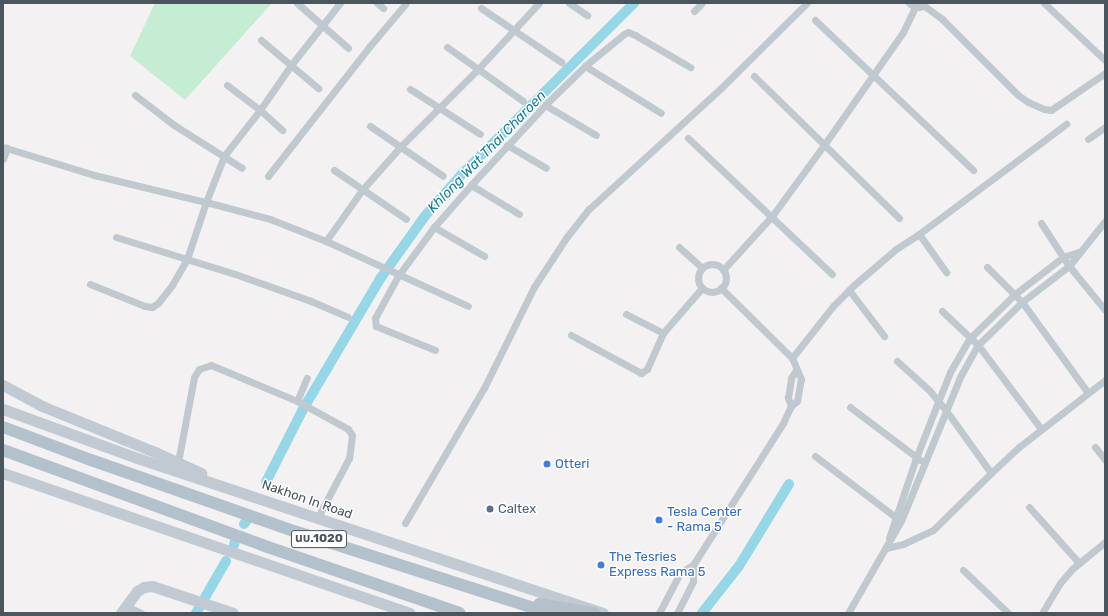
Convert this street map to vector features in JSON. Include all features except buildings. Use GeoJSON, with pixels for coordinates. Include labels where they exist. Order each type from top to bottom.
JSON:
{"type":"FeatureCollection","features":[{"type":"Feature","properties":{"kind":"main road"},"geometry":{"type":"LineString","coordinates":[[3,385],[42,406],[178,462],[247,494]]}},
{"type":"Feature","properties":{"kind":"main road","name":"Nakhon In Road"},"geometry":{"type":"LineString","coordinates":[[3,409],[137,458],[603,613]]}},
{"type":"Feature","properties":{"kind":"main road","name":"นบ.1020"},"geometry":{"type":"LineString","coordinates":[[3,427],[91,460],[294,531],[549,613]]}},
{"type":"Feature","properties":{"kind":"main road","name":"นบ.1020"},"geometry":{"type":"LineString","coordinates":[[3,450],[262,545],[460,613]]}},
{"type":"Feature","properties":{"kind":"main road"},"geometry":{"type":"LineString","coordinates":[[3,473],[398,611],[410,613]]}},
{"type":"Feature","properties":{"kind":"main road"},"geometry":{"type":"LineString","coordinates":[[3,481],[45,488]]}},
{"type":"Feature","properties":{"kind":"main road"},"geometry":{"type":"LineString","coordinates":[[123,609],[137,591],[144,587],[152,586],[233,613]]}},
{"type":"Feature","properties":{"kind":"main road"},"geometry":{"type":"LineString","coordinates":[[500,597],[594,613]]}},
{"type":"Feature","properties":{"kind":"street"},"geometry":{"type":"LineString","coordinates":[[297,3],[348,48]]}},
{"type":"Feature","properties":{"kind":"street"},"geometry":{"type":"LineString","coordinates":[[90,284],[152,307],[158,303],[172,285],[187,259],[206,202],[224,156],[260,110],[291,64],[340,3]]}},
{"type":"Feature","properties":{"kind":"street"},"geometry":{"type":"LineString","coordinates":[[268,176],[369,47],[406,3]]}},
{"type":"Feature","properties":{"kind":"street"},"geometry":{"type":"LineString","coordinates":[[326,241],[362,190],[400,147],[514,32],[539,3]]}},
{"type":"Feature","properties":{"kind":"street"},"geometry":{"type":"LineString","coordinates":[[569,3],[588,15]]}},
{"type":"Feature","properties":{"kind":"street"},"geometry":{"type":"LineString","coordinates":[[694,11],[702,3]]}},
{"type":"Feature","properties":{"kind":"street"},"geometry":{"type":"LineString","coordinates":[[1044,3],[1105,60]]}},
{"type":"Feature","properties":{"kind":"street"},"geometry":{"type":"LineString","coordinates":[[405,523],[484,388],[534,287],[566,238],[589,209],[688,116],[722,87],[803,4]]}},
{"type":"Feature","properties":{"kind":"street"},"geometry":{"type":"LineString","coordinates":[[723,270],[772,216],[874,75],[903,32],[912,5],[924,4],[942,19],[1018,95],[1028,102],[1044,109],[1051,110],[1055,108],[1105,73]]}},
{"type":"Feature","properties":{"kind":"street"},"geometry":{"type":"LineString","coordinates":[[481,8],[514,32],[561,62]]}},
{"type":"Feature","properties":{"kind":"street"},"geometry":{"type":"LineString","coordinates":[[815,20],[973,170]]}},
{"type":"Feature","properties":{"kind":"street"},"geometry":{"type":"LineString","coordinates":[[435,350],[376,326],[375,318],[396,274],[471,184],[507,145],[585,66],[628,32],[690,67]]}},
{"type":"Feature","properties":{"kind":"street"},"geometry":{"type":"LineString","coordinates":[[262,40],[318,88]]}},
{"type":"Feature","properties":{"kind":"street"},"geometry":{"type":"LineString","coordinates":[[447,47],[523,101]]}},
{"type":"Feature","properties":{"kind":"street"},"geometry":{"type":"LineString","coordinates":[[585,66],[661,113]]}},
{"type":"Feature","properties":{"kind":"street"},"geometry":{"type":"LineString","coordinates":[[754,76],[899,218]]}},
{"type":"Feature","properties":{"kind":"street"},"geometry":{"type":"LineString","coordinates":[[227,85],[260,110],[282,130]]}},
{"type":"Feature","properties":{"kind":"street"},"geometry":{"type":"LineString","coordinates":[[410,89],[480,134]]}},
{"type":"Feature","properties":{"kind":"street"},"geometry":{"type":"LineString","coordinates":[[134,95],[174,125],[242,168]]}},
{"type":"Feature","properties":{"kind":"street"},"geometry":{"type":"LineString","coordinates":[[545,106],[596,135]]}},
{"type":"Feature","properties":{"kind":"street"},"geometry":{"type":"LineString","coordinates":[[792,358],[832,306],[896,249],[919,234],[1066,124]]}},
{"type":"Feature","properties":{"kind":"street"},"geometry":{"type":"LineString","coordinates":[[370,126],[444,176]]}},
{"type":"Feature","properties":{"kind":"street"},"geometry":{"type":"LineString","coordinates":[[1088,139],[1105,127]]}},
{"type":"Feature","properties":{"kind":"street"},"geometry":{"type":"LineString","coordinates":[[688,138],[832,274]]}},
{"type":"Feature","properties":{"kind":"street"},"geometry":{"type":"LineString","coordinates":[[507,145],[546,168]]}},
{"type":"Feature","properties":{"kind":"street"},"geometry":{"type":"LineString","coordinates":[[3,159],[5,147],[94,175],[270,219],[326,241],[379,267],[468,306]]}},
{"type":"Feature","properties":{"kind":"street"},"geometry":{"type":"LineString","coordinates":[[334,170],[406,219]]}},
{"type":"Feature","properties":{"kind":"street"},"geometry":{"type":"LineString","coordinates":[[471,184],[519,214]]}},
{"type":"Feature","properties":{"kind":"street"},"geometry":{"type":"LineString","coordinates":[[848,613],[886,548],[898,519],[926,462],[945,409],[960,377],[978,345],[1022,302],[1069,266],[1078,252],[1092,238],[1105,221]]}},
{"type":"Feature","properties":{"kind":"street"},"geometry":{"type":"LineString","coordinates":[[1041,224],[1063,258],[1105,310]]}},
{"type":"Feature","properties":{"kind":"street"},"geometry":{"type":"LineString","coordinates":[[434,227],[484,256]]}},
{"type":"Feature","properties":{"kind":"street"},"geometry":{"type":"LineString","coordinates":[[919,234],[946,272]]}},
{"type":"Feature","properties":{"kind":"street"},"geometry":{"type":"LineString","coordinates":[[116,237],[187,259],[311,301],[348,317]]}},
{"type":"Feature","properties":{"kind":"street"},"geometry":{"type":"LineString","coordinates":[[679,247],[702,268]]}},
{"type":"Feature","properties":{"kind":"street"},"geometry":{"type":"LineString","coordinates":[[898,519],[916,458],[938,402],[950,372],[970,338],[1015,294],[1063,258],[1078,252]]}},
{"type":"Feature","properties":{"kind":"street"},"geometry":{"type":"LineString","coordinates":[[713,264],[723,270],[725,279],[721,288],[712,292],[702,288],[698,278],[702,268],[713,264]]}},
{"type":"Feature","properties":{"kind":"street"},"geometry":{"type":"LineString","coordinates":[[987,267],[1022,302],[1088,393]]}},
{"type":"Feature","properties":{"kind":"street"},"geometry":{"type":"LineString","coordinates":[[571,335],[641,373],[647,369],[663,333],[702,288]]}},
{"type":"Feature","properties":{"kind":"street"},"geometry":{"type":"LineString","coordinates":[[659,613],[680,573],[693,565],[783,423],[791,406],[788,398],[791,378],[796,370],[792,358],[721,288]]}},
{"type":"Feature","properties":{"kind":"street"},"geometry":{"type":"LineString","coordinates":[[849,290],[884,336]]}},
{"type":"Feature","properties":{"kind":"street"},"geometry":{"type":"LineString","coordinates":[[942,311],[978,345],[1041,429]]}},
{"type":"Feature","properties":{"kind":"street"},"geometry":{"type":"LineString","coordinates":[[626,314],[663,333]]}},
{"type":"Feature","properties":{"kind":"street"},"geometry":{"type":"LineString","coordinates":[[897,361],[930,390],[991,473]]}},
{"type":"Feature","properties":{"kind":"street"},"geometry":{"type":"LineString","coordinates":[[178,462],[194,376],[199,369],[211,365],[299,402],[348,429],[352,435],[349,458],[317,519]]}},
{"type":"Feature","properties":{"kind":"street"},"geometry":{"type":"LineString","coordinates":[[299,402],[307,378]]}},
{"type":"Feature","properties":{"kind":"street"},"geometry":{"type":"LineString","coordinates":[[886,548],[903,544],[933,530],[991,473],[1041,429],[1105,380]]}},
{"type":"Feature","properties":{"kind":"street"},"geometry":{"type":"LineString","coordinates":[[850,407],[916,458],[926,462]]}},
{"type":"Feature","properties":{"kind":"street"},"geometry":{"type":"LineString","coordinates":[[1095,447],[1105,460]]}},
{"type":"Feature","properties":{"kind":"street"},"geometry":{"type":"LineString","coordinates":[[815,456],[898,519]]}},
{"type":"Feature","properties":{"kind":"street"},"geometry":{"type":"LineString","coordinates":[[1029,506],[1078,564]]}},
{"type":"Feature","properties":{"kind":"street"},"geometry":{"type":"LineString","coordinates":[[1042,613],[1060,583],[1078,564],[1105,542]]}},
{"type":"Feature","properties":{"kind":"street"},"geometry":{"type":"LineString","coordinates":[[677,613],[693,581],[693,565]]}},
{"type":"Feature","properties":{"kind":"street"},"geometry":{"type":"LineString","coordinates":[[963,570],[1008,613]]}},
{"type":"Feature","properties":{"kind":"street"},"geometry":{"type":"LineString","coordinates":[[123,609],[141,613]]}},
{"type":"Feature","properties":{"kind":"green space"},"geometry":{"type":"Polygon","coordinates":[[[155,3],[272,3],[185,100],[130,56],[155,3]]]}},
{"type":"Feature","properties":{"kind":"waterway","name":"Khlong Wat Thai Charoen"},"geometry":{"type":"LineString","coordinates":[[266,482],[302,411],[380,279],[425,216],[461,175],[634,3]]}},
{"type":"Feature","properties":{"kind":"waterway"},"geometry":{"type":"LineString","coordinates":[[702,613],[739,566],[789,484]]}},
{"type":"Feature","properties":{"kind":"waterway","name":"Khlong Wat Thai Charoen"},"geometry":{"type":"LineString","coordinates":[[244,524],[247,520]]}},
{"type":"Feature","properties":{"kind":"waterway","name":"Khlong Wat Thai Charoen"},"geometry":{"type":"LineString","coordinates":[[234,545],[235,541]]}},
{"type":"Feature","properties":{"kind":"waterway","name":"Khlong Wat Thai Charoen"},"geometry":{"type":"LineString","coordinates":[[196,613],[226,561]]}},
{"type":"Feature","properties":{"kind":"place","name":"Otteri"},"geometry":{"type":"Point","coordinates":[547,464]}},
{"type":"Feature","properties":{"kind":"place","name":"Caltex"},"geometry":{"type":"Point","coordinates":[490,509]}},
{"type":"Feature","properties":{"kind":"place","name":"Tesla Center - Rama 5"},"geometry":{"type":"Point","coordinates":[659,520]}},
{"type":"Feature","properties":{"kind":"place","name":"The Tesries Express Rama 5"},"geometry":{"type":"Point","coordinates":[601,565]}}]}
